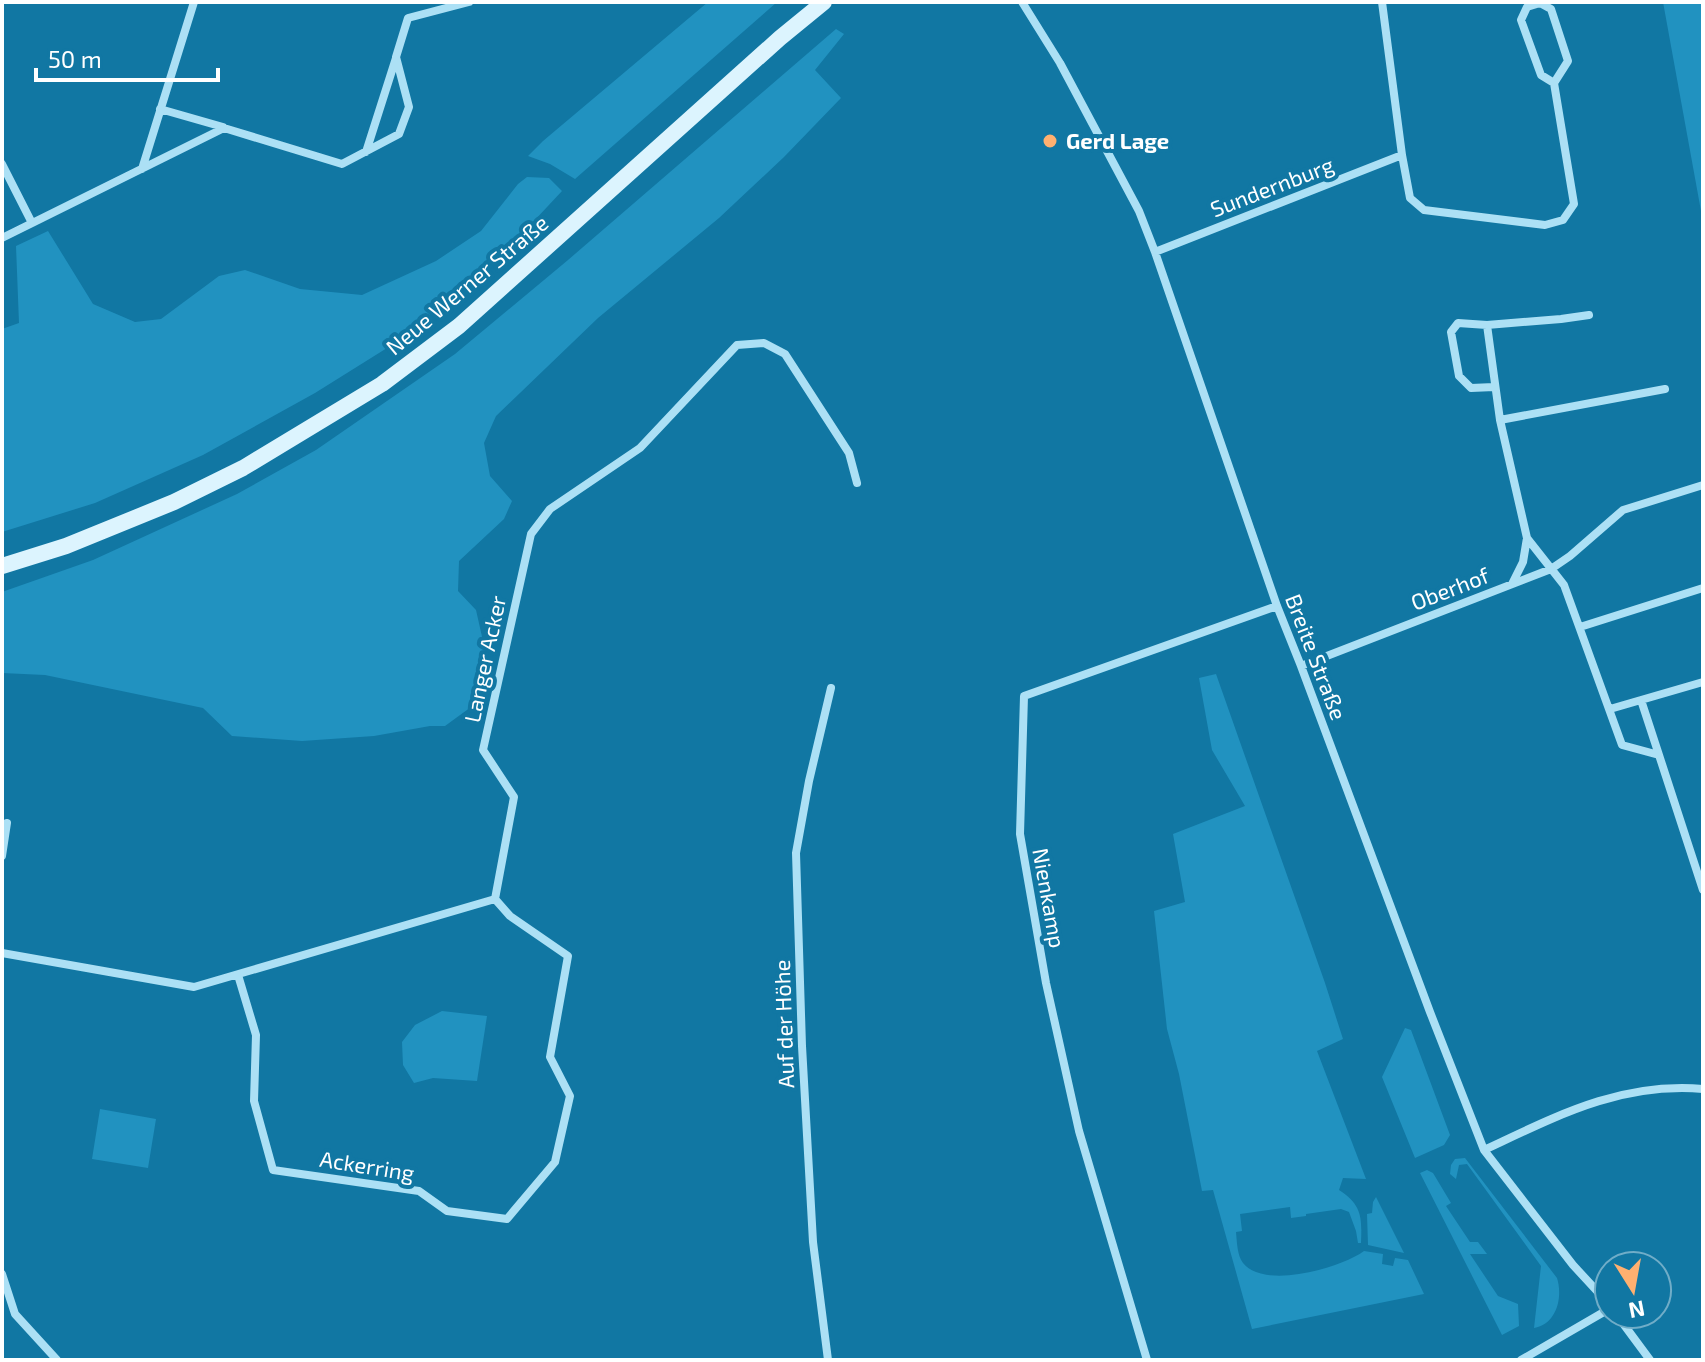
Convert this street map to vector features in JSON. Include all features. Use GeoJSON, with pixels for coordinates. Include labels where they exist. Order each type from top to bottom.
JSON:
{"type":"FeatureCollection","features":[{"type":"Feature","properties":{"kind":"main road","name":"Neue Werner Straße"},"geometry":{"type":"LineString","coordinates":[[2,566],[66,546],[174,502],[243,468],[382,384],[459,326],[824,2]]}},
{"type":"Feature","properties":{"kind":"street"},"geometry":{"type":"LineString","coordinates":[[142,170],[194,2]]}},
{"type":"Feature","properties":{"kind":"street"},"geometry":{"type":"LineString","coordinates":[[366,152],[408,18],[469,2]]}},
{"type":"Feature","properties":{"kind":"street","name":"Breite Straße"},"geometry":{"type":"LineString","coordinates":[[1022,2],[1068,76],[1139,211],[1277,606],[1484,1150],[1593,1288]]}},
{"type":"Feature","properties":{"kind":"street"},"geometry":{"type":"LineString","coordinates":[[1382,2],[1410,198],[1424,210],[1545,225],[1563,220],[1574,204],[1554,83],[1568,61],[1551,9],[1540,3],[1527,7],[1521,20],[1541,75],[1554,83]]}},
{"type":"Feature","properties":{"kind":"street"},"geometry":{"type":"LineString","coordinates":[[160,109],[342,164],[399,134],[409,107],[396,57]]}},
{"type":"Feature","properties":{"kind":"street"},"geometry":{"type":"LineString","coordinates":[[2,238],[224,128]]}},
{"type":"Feature","properties":{"kind":"street","name":"Sundernburg"},"geometry":{"type":"LineString","coordinates":[[1155,252],[1402,155]]}},
{"type":"Feature","properties":{"kind":"street"},"geometry":{"type":"LineString","coordinates":[[2,164],[32,223]]}},
{"type":"Feature","properties":{"kind":"street"},"geometry":{"type":"LineString","coordinates":[[1494,387],[1471,388],[1459,376],[1451,332],[1458,323],[1487,325],[1589,315]]}},
{"type":"Feature","properties":{"kind":"street"},"geometry":{"type":"LineString","coordinates":[[1487,325],[1500,420],[1527,538],[1523,562],[1512,584]]}},
{"type":"Feature","properties":{"kind":"street","name":"Langer Acker"},"geometry":{"type":"LineString","coordinates":[[495,899],[514,797],[483,750],[531,534],[550,509],[640,448],[737,345],[764,343],[785,354],[849,453],[857,483]]}},
{"type":"Feature","properties":{"kind":"street"},"geometry":{"type":"LineString","coordinates":[[1500,420],[1665,389]]}},
{"type":"Feature","properties":{"kind":"street","name":"Oberhof"},"geometry":{"type":"LineString","coordinates":[[1301,666],[1551,569],[1623,510],[1703,485]]}},
{"type":"Feature","properties":{"kind":"street"},"geometry":{"type":"LineString","coordinates":[[1527,538],[1564,585],[1622,745],[1659,755]]}},
{"type":"Feature","properties":{"kind":"street"},"geometry":{"type":"LineString","coordinates":[[1580,627],[1703,588]]}},
{"type":"Feature","properties":{"kind":"street","name":"Nienkamp"},"geometry":{"type":"LineString","coordinates":[[1147,1360],[1079,1131],[1046,983],[1020,834],[1024,696],[1277,606]]}},
{"type":"Feature","properties":{"kind":"street"},"geometry":{"type":"LineString","coordinates":[[1610,709],[1703,682]]}},
{"type":"Feature","properties":{"kind":"street","name":"Auf der Höhe"},"geometry":{"type":"LineString","coordinates":[[828,1360],[813,1242],[802,1046],[796,853],[831,688]]}},
{"type":"Feature","properties":{"kind":"street"},"geometry":{"type":"LineString","coordinates":[[1641,700],[1703,890]]}},
{"type":"Feature","properties":{"kind":"street"},"geometry":{"type":"LineString","coordinates":[[2,856],[7,823]]}},
{"type":"Feature","properties":{"kind":"street"},"geometry":{"type":"LineString","coordinates":[[2,953],[194,987],[495,899]]}},
{"type":"Feature","properties":{"kind":"street","name":"Ackerring"},"geometry":{"type":"LineString","coordinates":[[238,975],[256,1035],[254,1101],[273,1170],[419,1191],[447,1211],[507,1219],[555,1162],[570,1096],[550,1057],[568,956],[510,916],[495,899]]}},
{"type":"Feature","properties":{"kind":"street"},"geometry":{"type":"LineString","coordinates":[[1484,1150],[1564,1112],[1611,1096],[1651,1089],[1703,1089]]}},
{"type":"Feature","properties":{"kind":"street"},"geometry":{"type":"LineString","coordinates":[[2,1274],[15,1314],[57,1360]]}},
{"type":"Feature","properties":{"kind":"street"},"geometry":{"type":"LineString","coordinates":[[1521,1360],[1593,1317]]}},
{"type":"Feature","properties":{"kind":"street"},"geometry":{"type":"LineString","coordinates":[[1628,1330],[1650,1360]]}},
{"type":"Feature","properties":{"kind":"shaded area"},"geometry":{"type":"Polygon","coordinates":[[[708,2],[777,2],[575,179],[550,164],[528,156],[543,141],[708,2]]]}},
{"type":"Feature","properties":{"kind":"shaded area"},"geometry":{"type":"Polygon","coordinates":[[[1663,2],[1703,2],[1703,222],[1663,2]]]}},
{"type":"Feature","properties":{"kind":"shaded area"},"geometry":{"type":"Polygon","coordinates":[[[836,29],[844,34],[815,70],[841,98],[719,218],[598,318],[496,416],[484,443],[490,476],[512,501],[504,519],[459,561],[458,591],[476,610],[485,650],[482,699],[445,726],[374,736],[302,741],[232,736],[203,708],[45,675],[2,673],[2,592],[93,560],[237,494],[316,450],[455,354],[836,29]]]}},
{"type":"Feature","properties":{"kind":"shaded area"},"geometry":{"type":"Polygon","coordinates":[[[527,177],[549,178],[562,191],[504,253],[403,338],[315,393],[203,455],[95,503],[2,532],[2,329],[19,323],[16,246],[48,231],[93,304],[135,322],[161,319],[219,276],[245,270],[300,289],[362,295],[436,261],[481,231],[527,177]]]}},
{"type":"Feature","properties":{"kind":"shaded area"},"geometry":{"type":"Polygon","coordinates":[[[1216,674],[1343,1039],[1317,1051],[1366,1179],[1343,1178],[1339,1190],[1359,1212],[1361,1243],[1358,1243],[1349,1212],[1341,1209],[1291,1218],[1290,1207],[1240,1214],[1242,1231],[1236,1232],[1240,1256],[1253,1271],[1284,1276],[1338,1264],[1364,1251],[1383,1254],[1382,1264],[1393,1266],[1395,1258],[1408,1260],[1424,1294],[1252,1329],[1213,1190],[1202,1191],[1167,1029],[1154,911],[1185,902],[1173,834],[1245,806],[1212,750],[1199,678],[1216,674]]]}},
{"type":"Feature","properties":{"kind":"shaded area"},"geometry":{"type":"Polygon","coordinates":[[[442,1011],[487,1016],[477,1081],[433,1078],[414,1083],[403,1065],[402,1042],[415,1025],[442,1011]]]}},
{"type":"Feature","properties":{"kind":"shaded area"},"geometry":{"type":"Polygon","coordinates":[[[1405,1028],[1411,1030],[1450,1135],[1444,1145],[1415,1158],[1382,1077],[1405,1028]]]}},
{"type":"Feature","properties":{"kind":"shaded area"},"geometry":{"type":"Polygon","coordinates":[[[100,1109],[156,1119],[148,1168],[92,1159],[100,1109]]]}},
{"type":"Feature","properties":{"kind":"shaded area"},"geometry":{"type":"Polygon","coordinates":[[[1465,1158],[1557,1278],[1559,1293],[1556,1309],[1542,1325],[1534,1328],[1541,1266],[1467,1164],[1459,1165],[1456,1179],[1450,1174],[1455,1159],[1465,1158]]]}},
{"type":"Feature","properties":{"kind":"shaded area"},"geometry":{"type":"Polygon","coordinates":[[[1427,1170],[1433,1173],[1451,1203],[1446,1206],[1470,1242],[1478,1242],[1487,1254],[1470,1254],[1498,1296],[1518,1304],[1519,1326],[1502,1335],[1420,1173],[1427,1170]]]}},
{"type":"Feature","properties":{"kind":"shaded area"},"geometry":{"type":"Polygon","coordinates":[[[1376,1197],[1404,1253],[1368,1245],[1367,1214],[1372,1213],[1376,1197]]]}},
{"type":"Feature","properties":{"kind":"place","name":"Gerd Lage"},"geometry":{"type":"Point","coordinates":[1050,141]}}]}
